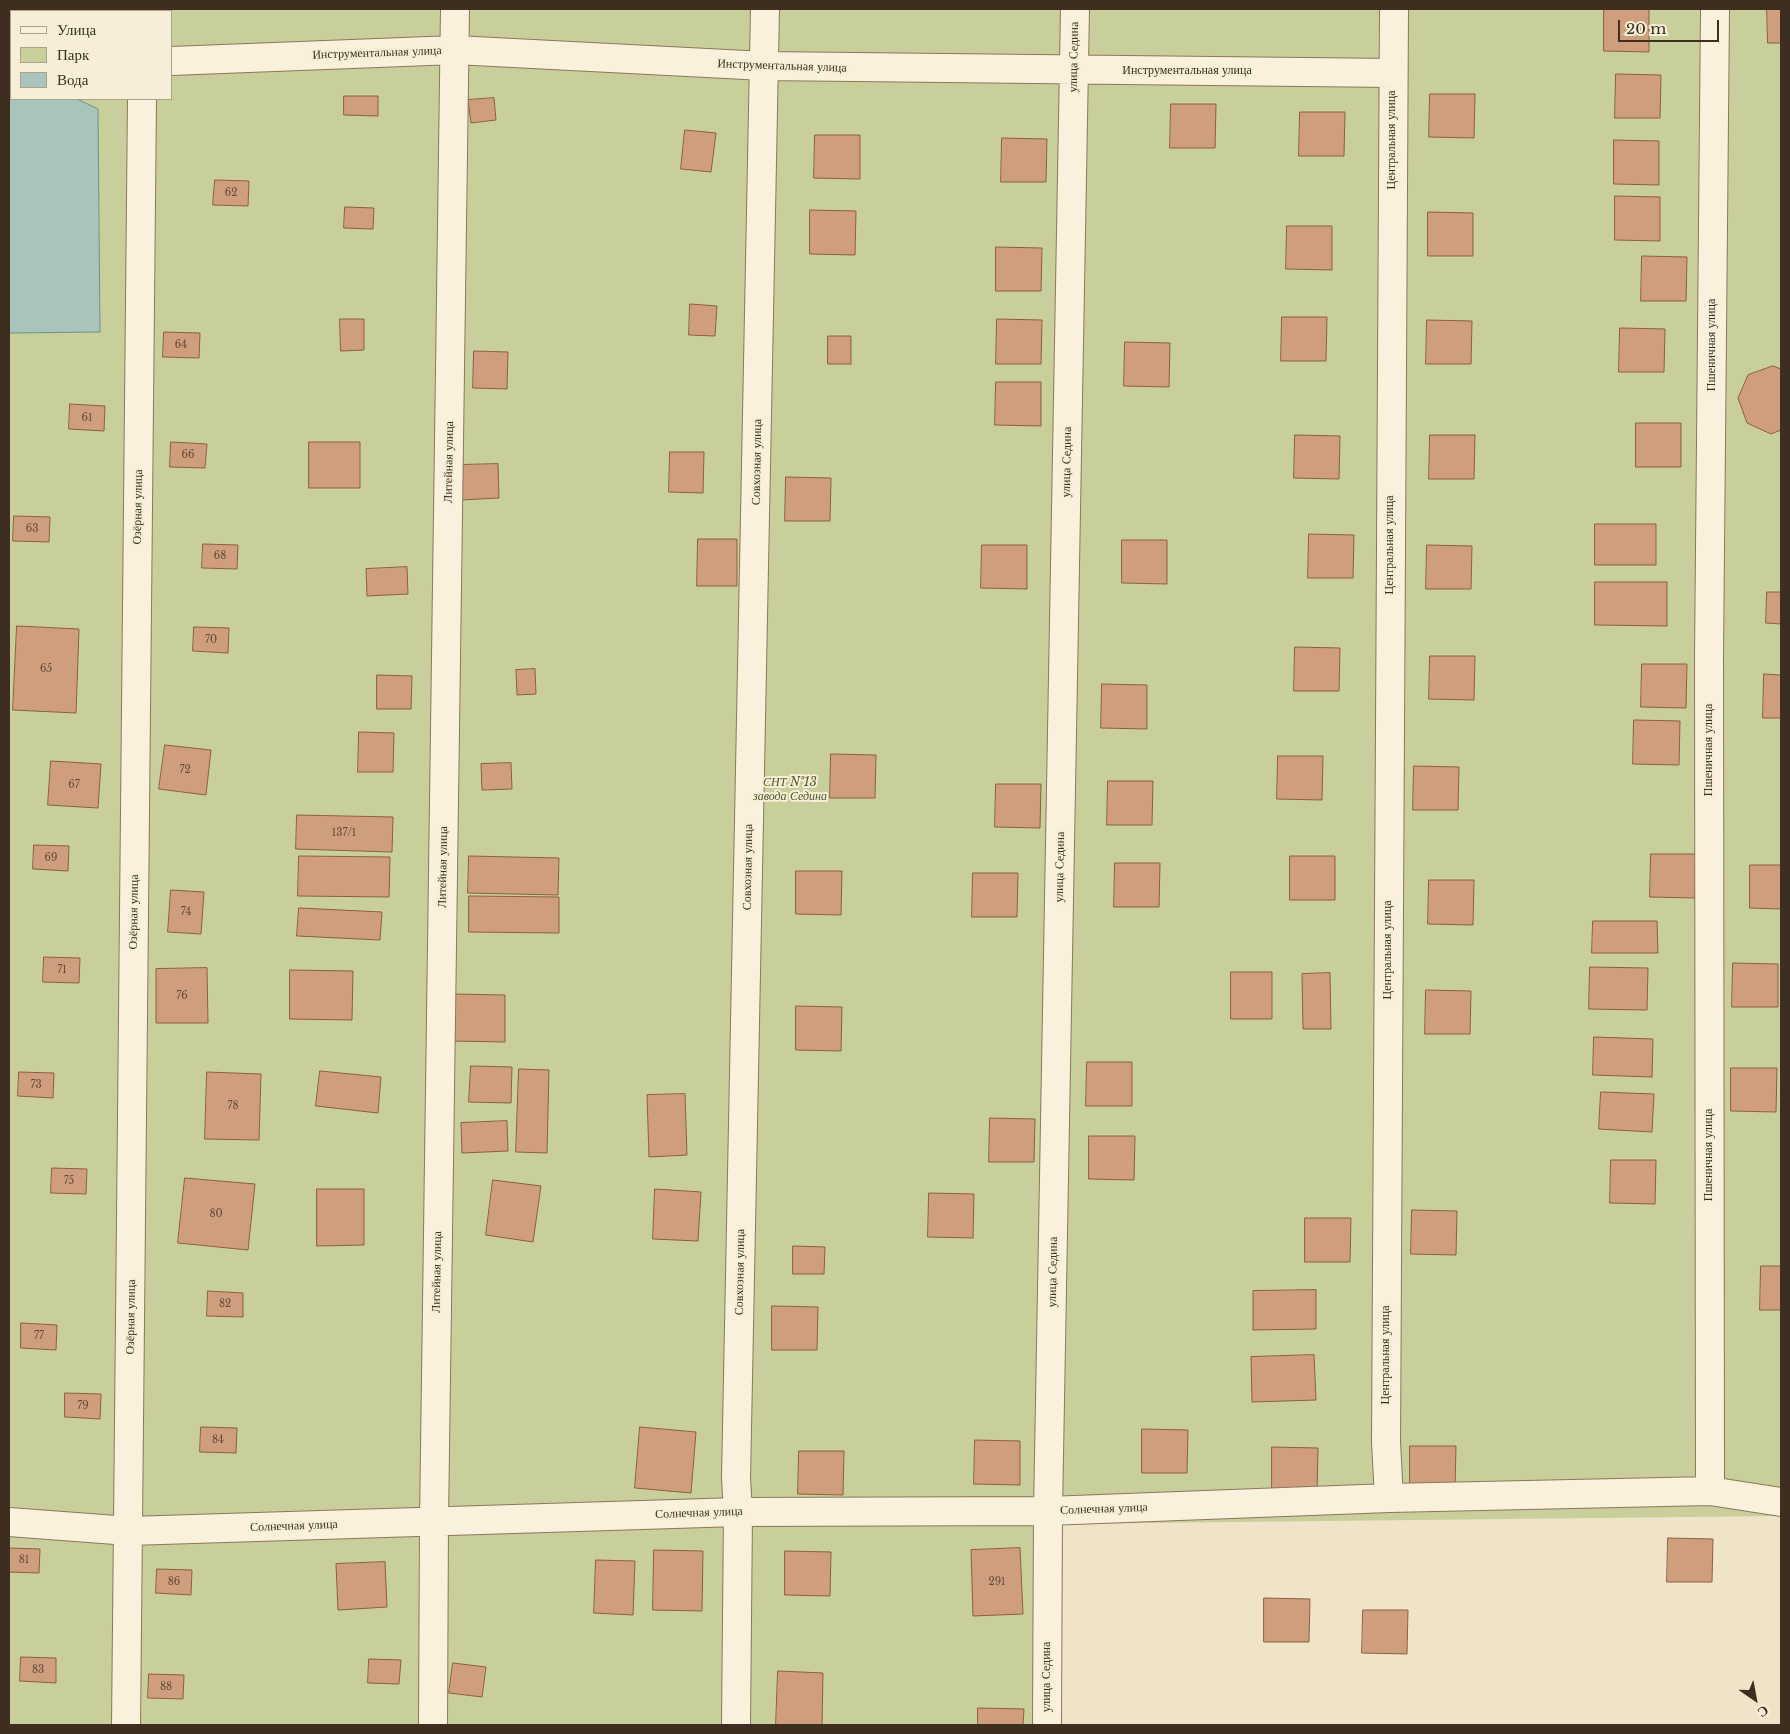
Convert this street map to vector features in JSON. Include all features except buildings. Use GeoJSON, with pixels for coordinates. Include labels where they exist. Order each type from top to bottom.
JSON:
{"type":"FeatureCollection","features":[{"type":"Feature","properties":{"kind":"street","name":"Литейная улица"},"geometry":{"type":"LineString","coordinates":[[434,1725],[434,1521],[456,9]]}},
{"type":"Feature","properties":{"kind":"street","name":"Совхозная улица"},"geometry":{"type":"LineString","coordinates":[[736,1725],[738,1512],[736,1478],[765,9]]}},
{"type":"Feature","properties":{"kind":"street","name":"улица Седина"},"geometry":{"type":"LineString","coordinates":[[1047,1725],[1048,1511],[1075,9]]}},
{"type":"Feature","properties":{"kind":"street","name":"Центральная улица"},"geometry":{"type":"LineString","coordinates":[[1389,1498],[1386,1442],[1394,9]]}},
{"type":"Feature","properties":{"kind":"street","name":"Пшеничная улица"},"geometry":{"type":"LineString","coordinates":[[1710,1491],[1709,647],[1714,9]]}},
{"type":"Feature","properties":{"kind":"street","name":"Инструментальная улица"},"geometry":{"type":"LineString","coordinates":[[172,61],[455,50],[765,66],[1393,73]]}},
{"type":"Feature","properties":{"kind":"street","name":"Озёрная улица"},"geometry":{"type":"LineString","coordinates":[[126,1725],[142,100]]}},
{"type":"Feature","properties":{"kind":"street"},"geometry":{"type":"LineString","coordinates":[[1389,1498],[1710,1491],[1781,1502]]}},
{"type":"Feature","properties":{"kind":"street","name":"Солнечная улица"},"geometry":{"type":"LineString","coordinates":[[9,1522],[129,1531],[738,1512],[1048,1511],[1389,1498]]}},
{"type":"Feature","properties":{"kind":"green space","name":"СНТ №13 завода Седина"},"geometry":{"type":"Polygon","coordinates":[[[9,9],[1781,9],[1781,1516],[1057,1524],[1055,1725],[9,1725],[9,9]]]}},
{"type":"Feature","properties":{"kind":"water"},"geometry":{"type":"Polygon","coordinates":[[[9,95],[10,100],[79,100],[98,109],[100,332],[9,333],[9,95]]]}}]}
